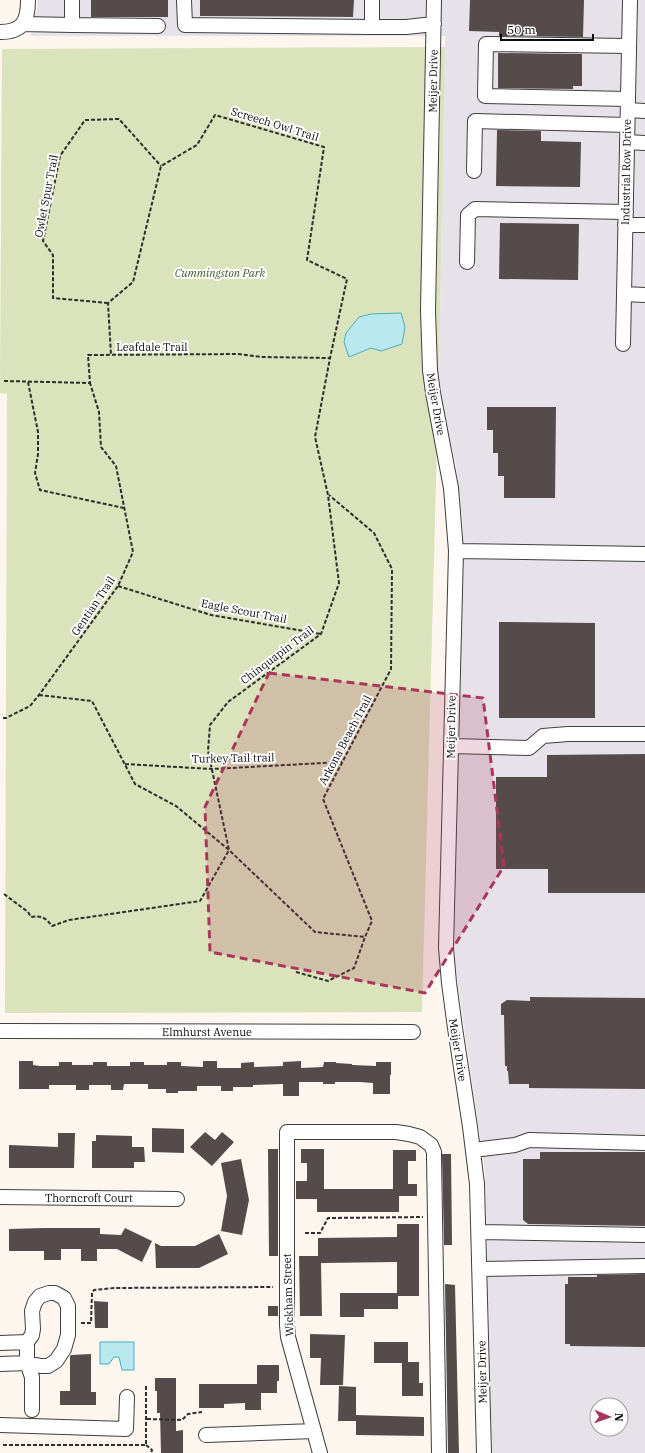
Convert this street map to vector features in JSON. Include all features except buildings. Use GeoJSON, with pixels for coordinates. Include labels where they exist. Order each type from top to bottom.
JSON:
{"type":"FeatureCollection","features":[{"type":"Feature","properties":{"kind":"street"},"geometry":{"type":"LineString","coordinates":[[0,32],[8,32],[18,29],[23,24],[28,11],[28,0]]}},
{"type":"Feature","properties":{"kind":"street"},"geometry":{"type":"LineString","coordinates":[[72,0],[72,25]]}},
{"type":"Feature","properties":{"kind":"street"},"geometry":{"type":"LineString","coordinates":[[184,0],[185,25],[406,27],[434,24]]}},
{"type":"Feature","properties":{"kind":"street"},"geometry":{"type":"LineString","coordinates":[[372,0],[372,27]]}},
{"type":"Feature","properties":{"kind":"street","name":"Meijer Drive"},"geometry":{"type":"LineString","coordinates":[[434,0],[428,311],[430,370],[451,488],[456,551],[446,948],[449,983],[477,1184],[484,1453]]}},
{"type":"Feature","properties":{"kind":"street","name":"Industrial Row Drive"},"geometry":{"type":"LineString","coordinates":[[623,344],[630,0]]}},
{"type":"Feature","properties":{"kind":"street"},"geometry":{"type":"LineString","coordinates":[[23,24],[158,26]]}},
{"type":"Feature","properties":{"kind":"street"},"geometry":{"type":"LineString","coordinates":[[629,46],[486,44],[485,96],[628,104],[645,110]]}},
{"type":"Feature","properties":{"kind":"street"},"geometry":{"type":"LineString","coordinates":[[474,170],[475,121],[627,125]]}},
{"type":"Feature","properties":{"kind":"street"},"geometry":{"type":"LineString","coordinates":[[627,142],[645,143]]}},
{"type":"Feature","properties":{"kind":"street"},"geometry":{"type":"LineString","coordinates":[[467,262],[468,215],[475,209],[625,218],[645,225]]}},
{"type":"Feature","properties":{"kind":"street"},"geometry":{"type":"LineString","coordinates":[[624,294],[645,295]]}},
{"type":"Feature","properties":{"kind":"street"},"geometry":{"type":"LineString","coordinates":[[456,551],[645,554]]}},
{"type":"Feature","properties":{"kind":"street"},"geometry":{"type":"LineString","coordinates":[[451,746],[529,748],[543,736],[568,734],[645,734]]}},
{"type":"Feature","properties":{"kind":"street","name":"Elmhurst Avenue"},"geometry":{"type":"LineString","coordinates":[[0,1031],[413,1032]]}},
{"type":"Feature","properties":{"kind":"street","name":"Wickham Street"},"geometry":{"type":"LineString","coordinates":[[320,1453],[288,1337],[287,1132],[396,1132],[414,1135],[431,1144],[434,1152],[439,1453]]}},
{"type":"Feature","properties":{"kind":"street"},"geometry":{"type":"LineString","coordinates":[[473,1150],[515,1145],[528,1140],[645,1143]]}},
{"type":"Feature","properties":{"kind":"street","name":"Thorncroft Court"},"geometry":{"type":"LineString","coordinates":[[0,1197],[177,1199]]}},
{"type":"Feature","properties":{"kind":"street"},"geometry":{"type":"LineString","coordinates":[[479,1232],[645,1235]]}},
{"type":"Feature","properties":{"kind":"street"},"geometry":{"type":"LineString","coordinates":[[480,1269],[645,1266]]}},
{"type":"Feature","properties":{"kind":"street"},"geometry":{"type":"LineString","coordinates":[[0,1364],[27,1363],[48,1366],[56,1362],[64,1349],[68,1335],[68,1306],[64,1298],[55,1293],[40,1296],[35,1302],[32,1311],[32,1335],[26,1342],[27,1363],[32,1377],[32,1410]]}},
{"type":"Feature","properties":{"kind":"street"},"geometry":{"type":"LineString","coordinates":[[0,1343],[26,1342]]}},
{"type":"Feature","properties":{"kind":"street"},"geometry":{"type":"LineString","coordinates":[[0,1425],[126,1429],[127,1397]]}},
{"type":"Feature","properties":{"kind":"street"},"geometry":{"type":"LineString","coordinates":[[206,1435],[314,1431]]}},
{"type":"Feature","properties":{"kind":"path","name":"Screech Owl Trail"},"geometry":{"type":"LineString","coordinates":[[161,166],[197,145],[215,115],[324,147],[308,260],[347,279],[330,358]]}},
{"type":"Feature","properties":{"kind":"path","name":"Owlet Spur Trail"},"geometry":{"type":"LineString","coordinates":[[108,303],[53,298],[53,255],[44,240],[60,156],[85,120],[119,119],[161,166]]}},
{"type":"Feature","properties":{"kind":"path"},"geometry":{"type":"LineString","coordinates":[[111,355],[108,303],[134,282],[161,166]]}},
{"type":"Feature","properties":{"kind":"path","name":"Leafdale Trail"},"geometry":{"type":"LineString","coordinates":[[90,384],[88,355],[239,354],[261,357],[330,358]]}},
{"type":"Feature","properties":{"kind":"path","name":"Chinquapin Trail"},"geometry":{"type":"LineString","coordinates":[[229,850],[208,751],[210,725],[228,702],[322,634],[339,583],[328,495],[315,437],[330,358]]}},
{"type":"Feature","properties":{"kind":"path"},"geometry":{"type":"LineString","coordinates":[[4,381],[90,384]]}},
{"type":"Feature","properties":{"kind":"path"},"geometry":{"type":"LineString","coordinates":[[28,382],[38,432],[38,454],[35,473],[40,490],[124,508]]}},
{"type":"Feature","properties":{"kind":"path","name":"Gentian Trail"},"geometry":{"type":"LineString","coordinates":[[3,718],[6,718],[30,706],[39,695],[118,586],[133,552],[116,466],[101,447],[99,412],[90,384]]}},
{"type":"Feature","properties":{"kind":"path","name":"Arkona Beach Trail"},"geometry":{"type":"LineString","coordinates":[[296,972],[328,980],[354,968],[372,920],[323,799],[391,669],[392,569],[374,533],[328,495]]}},
{"type":"Feature","properties":{"kind":"path","name":"Eagle Scout Trail"},"geometry":{"type":"LineString","coordinates":[[118,586],[211,615],[322,634]]}},
{"type":"Feature","properties":{"kind":"path"},"geometry":{"type":"LineString","coordinates":[[39,695],[92,701],[135,784],[176,806],[229,850],[314,932],[365,937]]}},
{"type":"Feature","properties":{"kind":"path","name":"Turkey Tail trail"},"geometry":{"type":"LineString","coordinates":[[125,764],[212,769],[342,762]]}},
{"type":"Feature","properties":{"kind":"path"},"geometry":{"type":"LineString","coordinates":[[4,894],[28,912],[31,917],[42,917],[47,919],[52,926],[69,920],[200,901],[229,850]]}},
{"type":"Feature","properties":{"kind":"path"},"geometry":{"type":"LineString","coordinates":[[306,1233],[320,1234],[328,1218],[426,1218]]}},
{"type":"Feature","properties":{"kind":"path"},"geometry":{"type":"LineString","coordinates":[[68,1324],[91,1323],[92,1293],[94,1290],[114,1288],[287,1286]]}},
{"type":"Feature","properties":{"kind":"path"},"geometry":{"type":"LineString","coordinates":[[146,1419],[182,1420],[188,1414],[202,1412]]}},
{"type":"Feature","properties":{"kind":"path"},"geometry":{"type":"LineString","coordinates":[[146,1444],[152,1450],[152,1453]]}},
{"type":"Feature","properties":{"kind":"highlighted area"},"geometry":{"type":"Polygon","coordinates":[[[269,673],[483,698],[504,866],[425,993],[210,952],[205,807],[269,673]]]}},
{"type":"Feature","properties":{"kind":"shaded area"},"geometry":{"type":"Polygon","coordinates":[[[38,0],[645,0],[645,1453],[492,1453],[485,1171],[455,965],[454,921],[463,528],[456,465],[445,420],[439,377],[445,36],[30,36],[33,30],[23,24],[37,11],[38,0]]]}},
{"type":"Feature","properties":{"kind":"green space","name":"Cummingston Park"},"geometry":{"type":"Polygon","coordinates":[[[445,47],[439,369],[422,1012],[5,1013],[7,394],[0,393],[2,49],[445,47]]]}},
{"type":"Feature","properties":{"kind":"water"},"geometry":{"type":"Polygon","coordinates":[[[401,313],[405,327],[402,344],[381,351],[371,348],[349,357],[344,342],[346,333],[359,317],[371,314],[401,313]]]}},
{"type":"Feature","properties":{"kind":"water"},"geometry":{"type":"Polygon","coordinates":[[[100,1342],[134,1342],[134,1370],[122,1370],[119,1357],[114,1357],[109,1364],[100,1364],[100,1342]]]}}]}
